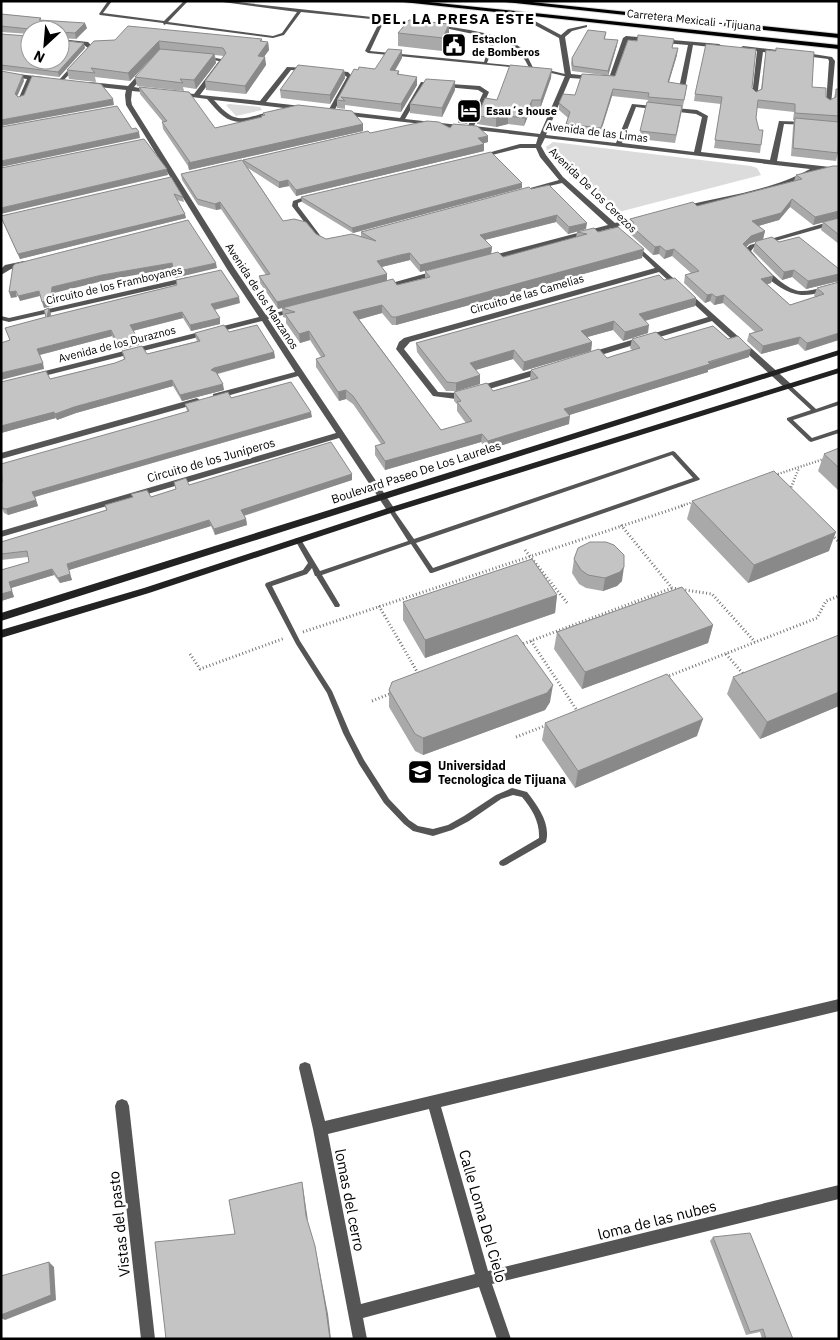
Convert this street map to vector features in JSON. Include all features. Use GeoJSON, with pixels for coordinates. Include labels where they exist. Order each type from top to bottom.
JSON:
{"type":"FeatureCollection","features":[{"type":"Feature","properties":{"kind":"main road","name":"Carretera Mexicali - Tijuana"},"geometry":{"type":"LineString","coordinates":[[397,1],[839,47]]}},
{"type":"Feature","properties":{"kind":"main road","name":"Carretera Mexicali - Tijuana"},"geometry":{"type":"LineString","coordinates":[[500,1],[839,36]]}},
{"type":"Feature","properties":{"kind":"main road"},"geometry":{"type":"LineString","coordinates":[[443,6],[475,14],[531,21],[839,52]]}},
{"type":"Feature","properties":{"kind":"street"},"geometry":{"type":"LineString","coordinates":[[531,21],[562,37]]}},
{"type":"Feature","properties":{"kind":"street"},"geometry":{"type":"LineString","coordinates":[[562,37],[570,30],[585,26]]}},
{"type":"Feature","properties":{"kind":"street"},"geometry":{"type":"LineString","coordinates":[[562,37],[568,76],[611,80],[626,38],[830,58],[832,61],[829,104]]}},
{"type":"Feature","properties":{"kind":"street"},"geometry":{"type":"LineString","coordinates":[[61,81],[91,48],[86,43],[70,42]]}},
{"type":"Feature","properties":{"kind":"street"},"geometry":{"type":"LineString","coordinates":[[682,88],[692,43]]}},
{"type":"Feature","properties":{"kind":"street"},"geometry":{"type":"LineString","coordinates":[[755,96],[760,50]]}},
{"type":"Feature","properties":{"kind":"street"},"geometry":{"type":"LineString","coordinates":[[193,56],[223,60],[196,96]]}},
{"type":"Feature","properties":{"kind":"street"},"geometry":{"type":"LineString","coordinates":[[128,89],[152,62]]}},
{"type":"Feature","properties":{"kind":"street"},"geometry":{"type":"LineString","coordinates":[[261,104],[289,68],[312,70]]}},
{"type":"Feature","properties":{"kind":"street"},"geometry":{"type":"LineString","coordinates":[[321,71],[346,74],[350,77],[331,112]]}},
{"type":"Feature","properties":{"kind":"street"},"geometry":{"type":"LineString","coordinates":[[1,74],[70,82]]}},
{"type":"Feature","properties":{"kind":"street","name":"Avenida De Los Cerezos"},"geometry":{"type":"LineString","coordinates":[[568,76],[538,146],[540,154],[620,232]]}},
{"type":"Feature","properties":{"kind":"street"},"geometry":{"type":"LineString","coordinates":[[21,100],[30,78]]}},
{"type":"Feature","properties":{"kind":"street"},"geometry":{"type":"LineString","coordinates":[[80,83],[157,92]]}},
{"type":"Feature","properties":{"kind":"street"},"geometry":{"type":"LineString","coordinates":[[402,119],[423,83],[480,88],[486,92],[471,127]]}},
{"type":"Feature","properties":{"kind":"street","name":"Avenida de los Manzanos"},"geometry":{"type":"LineString","coordinates":[[128,89],[126,97],[129,105],[174,179],[231,269],[391,510]]}},
{"type":"Feature","properties":{"kind":"street"},"geometry":{"type":"LineString","coordinates":[[167,93],[312,109]]}},
{"type":"Feature","properties":{"kind":"street"},"geometry":{"type":"LineString","coordinates":[[209,98],[224,117],[234,122],[248,120],[292,107]]}},
{"type":"Feature","properties":{"kind":"street"},"geometry":{"type":"LineString","coordinates":[[120,107],[129,105]]}},
{"type":"Feature","properties":{"kind":"street"},"geometry":{"type":"LineString","coordinates":[[619,144],[631,107],[688,111],[705,116],[697,154]]}},
{"type":"Feature","properties":{"kind":"street","name":"Avenida de las Limas"},"geometry":{"type":"LineString","coordinates":[[321,110],[839,170]]}},
{"type":"Feature","properties":{"kind":"street"},"geometry":{"type":"LineString","coordinates":[[393,128],[422,122]]}},
{"type":"Feature","properties":{"kind":"street"},"geometry":{"type":"LineString","coordinates":[[773,163],[781,122],[812,124]]}},
{"type":"Feature","properties":{"kind":"street"},"geometry":{"type":"LineString","coordinates":[[141,142],[150,140]]}},
{"type":"Feature","properties":{"kind":"street"},"geometry":{"type":"LineString","coordinates":[[472,158],[520,146],[538,146]]}},
{"type":"Feature","properties":{"kind":"street"},"geometry":{"type":"LineString","coordinates":[[669,211],[781,183],[808,174],[816,168]]}},
{"type":"Feature","properties":{"kind":"street"},"geometry":{"type":"LineString","coordinates":[[165,181],[184,176]]}},
{"type":"Feature","properties":{"kind":"street"},"geometry":{"type":"LineString","coordinates":[[507,196],[565,180]]}},
{"type":"Feature","properties":{"kind":"street"},"geometry":{"type":"LineString","coordinates":[[319,194],[300,198],[295,202],[295,206],[320,239],[326,242],[334,242]]}},
{"type":"Feature","properties":{"kind":"street"},"geometry":{"type":"LineString","coordinates":[[481,261],[651,216]]}},
{"type":"Feature","properties":{"kind":"street"},"geometry":{"type":"LineString","coordinates":[[190,221],[200,219]]}},
{"type":"Feature","properties":{"kind":"street"},"geometry":{"type":"LineString","coordinates":[[839,221],[752,246],[747,251],[788,291],[799,294],[809,293],[839,284]]}},
{"type":"Feature","properties":{"kind":"street","name":"Avenida De Los Cerezos"},"geometry":{"type":"LineString","coordinates":[[627,238],[788,386]]}},
{"type":"Feature","properties":{"kind":"street"},"geometry":{"type":"LineString","coordinates":[[1,272],[8,267],[37,260]]}},
{"type":"Feature","properties":{"kind":"street"},"geometry":{"type":"LineString","coordinates":[[221,272],[231,269]]}},
{"type":"Feature","properties":{"kind":"street","name":"Circuito de las Camelias"},"geometry":{"type":"LineString","coordinates":[[552,367],[456,396],[445,396],[436,394],[400,349],[407,340],[660,269]]}},
{"type":"Feature","properties":{"kind":"street"},"geometry":{"type":"LineString","coordinates":[[377,288],[443,271]]}},
{"type":"Feature","properties":{"kind":"street","name":"Circuito de los Framboyanes"},"geometry":{"type":"LineString","coordinates":[[1,318],[9,320],[192,278]]}},
{"type":"Feature","properties":{"kind":"street","name":"Avenida de los Duraznos"},"geometry":{"type":"LineString","coordinates":[[29,378],[301,308]]}},
{"type":"Feature","properties":{"kind":"street"},"geometry":{"type":"LineString","coordinates":[[580,359],[714,318]]}},
{"type":"Feature","properties":{"kind":"street","name":"Boulevard Paseo De Los Laureles"},"geometry":{"type":"LineString","coordinates":[[1,617],[839,352]]}},
{"type":"Feature","properties":{"kind":"street"},"geometry":{"type":"LineString","coordinates":[[1,634],[146,591],[391,510],[839,370]]}},
{"type":"Feature","properties":{"kind":"street"},"geometry":{"type":"LineString","coordinates":[[1,456],[299,372]]}},
{"type":"Feature","properties":{"kind":"street","name":"Circuito de los Juníperos"},"geometry":{"type":"LineString","coordinates":[[1,534],[340,435]]}},
{"type":"Feature","properties":{"kind":"street"},"geometry":{"type":"LineString","coordinates":[[320,1129],[839,1005]]}},
{"type":"Feature","properties":{"kind":"street","name":"lomas del cerro"},"geometry":{"type":"LineString","coordinates":[[304,1068],[320,1129],[360,1339]]}},
{"type":"Feature","properties":{"kind":"street","name":"Calle Loma Del Cielo"},"geometry":{"type":"LineString","coordinates":[[432,1102],[484,1279],[504,1339]]}},
{"type":"Feature","properties":{"kind":"street","name":"Vistas del pasto"},"geometry":{"type":"LineString","coordinates":[[122,1106],[148,1339]]}},
{"type":"Feature","properties":{"kind":"street","name":"loma de las nubes"},"geometry":{"type":"LineString","coordinates":[[355,1313],[484,1279],[839,1192]]}},
{"type":"Feature","properties":{"kind":"lane"},"geometry":{"type":"LineString","coordinates":[[110,1],[100,12],[101,14],[164,24],[273,37],[283,34],[300,11]]}},
{"type":"Feature","properties":{"kind":"lane"},"geometry":{"type":"LineString","coordinates":[[164,24],[186,1]]}},
{"type":"Feature","properties":{"kind":"lane"},"geometry":{"type":"LineString","coordinates":[[218,1],[379,20],[381,23],[366,50],[368,52],[531,68],[568,76]]}},
{"type":"Feature","properties":{"kind":"lane"},"geometry":{"type":"LineString","coordinates":[[434,26],[461,29],[516,46],[531,68]]}},
{"type":"Feature","properties":{"kind":"lane"},"geometry":{"type":"LineString","coordinates":[[485,64],[494,38]]}},
{"type":"Feature","properties":{"kind":"lane"},"geometry":{"type":"LineString","coordinates":[[788,386],[815,411]]}},
{"type":"Feature","properties":{"kind":"lane"},"geometry":{"type":"LineString","coordinates":[[839,403],[789,419],[810,440],[839,431]]}},
{"type":"Feature","properties":{"kind":"lane"},"geometry":{"type":"LineString","coordinates":[[316,574],[413,541],[673,453],[697,479],[432,571],[413,541],[391,510]]}},
{"type":"Feature","properties":{"kind":"lane"},"geometry":{"type":"LineString","coordinates":[[298,540],[316,574],[337,606]]}},
{"type":"Feature","properties":{"kind":"lane"},"geometry":{"type":"LineString","coordinates":[[311,564],[305,572],[268,584],[294,635],[330,692],[348,738],[376,784],[399,815],[417,829],[437,834],[457,826],[490,801],[506,792],[520,792],[531,799],[544,830],[543,840],[503,863]]}},
{"type":"Feature","properties":{"kind":"path"},"geometry":{"type":"LineString","coordinates":[[772,476],[831,457]]}},
{"type":"Feature","properties":{"kind":"path"},"geometry":{"type":"LineString","coordinates":[[789,492],[800,468]]}},
{"type":"Feature","properties":{"kind":"path"},"geometry":{"type":"LineString","coordinates":[[190,654],[200,669],[379,606],[696,501]]}},
{"type":"Feature","properties":{"kind":"path"},"geometry":{"type":"LineString","coordinates":[[621,525],[672,588]]}},
{"type":"Feature","properties":{"kind":"path"},"geometry":{"type":"LineString","coordinates":[[826,530],[839,542]]}},
{"type":"Feature","properties":{"kind":"path"},"geometry":{"type":"LineString","coordinates":[[518,541],[568,604]]}},
{"type":"Feature","properties":{"kind":"path"},"geometry":{"type":"LineString","coordinates":[[513,647],[672,588],[712,594],[755,642]]}},
{"type":"Feature","properties":{"kind":"path"},"geometry":{"type":"LineString","coordinates":[[661,679],[817,618],[826,601],[839,598]]}},
{"type":"Feature","properties":{"kind":"path"},"geometry":{"type":"LineString","coordinates":[[379,606],[423,681]]}},
{"type":"Feature","properties":{"kind":"path"},"geometry":{"type":"LineString","coordinates":[[531,640],[578,712]]}},
{"type":"Feature","properties":{"kind":"path"},"geometry":{"type":"LineString","coordinates":[[726,654],[751,684]]}},
{"type":"Feature","properties":{"kind":"path"},"geometry":{"type":"LineString","coordinates":[[372,701],[398,691]]}},
{"type":"Feature","properties":{"kind":"path"},"geometry":{"type":"LineString","coordinates":[[569,716],[588,708]]}},
{"type":"Feature","properties":{"kind":"path"},"geometry":{"type":"LineString","coordinates":[[516,737],[551,723]]}},
{"type":"Feature","properties":{"kind":"shaded area"},"geometry":{"type":"Polygon","coordinates":[[[226,105],[260,107],[262,110],[236,116],[226,105]]]}},
{"type":"Feature","properties":{"kind":"shaded area"},"geometry":{"type":"Polygon","coordinates":[[[553,142],[751,166],[757,168],[761,175],[611,214],[548,153],[546,147],[553,142]]]}},
{"type":"Feature","properties":{"kind":"building"},"geometry":{"type":"Polygon","coordinates":[[[1,14],[41,18],[39,20],[20,20],[20,28],[1,26],[1,14]]]}},
{"type":"Feature","properties":{"kind":"building"},"geometry":{"type":"Polygon","coordinates":[[[409,20],[449,24],[443,38],[398,33],[409,20]]]}},
{"type":"Feature","properties":{"kind":"building"},"geometry":{"type":"Polygon","coordinates":[[[70,22],[85,23],[75,33],[70,33],[70,22]]]}},
{"type":"Feature","properties":{"kind":"building"},"geometry":{"type":"Polygon","coordinates":[[[128,26],[262,39],[260,41],[268,42],[258,56],[265,57],[245,86],[205,81],[226,53],[223,48],[159,41],[128,73],[91,68],[95,73],[67,70],[70,70],[70,67],[94,41],[115,40],[128,26]]]}},
{"type":"Feature","properties":{"kind":"building"},"geometry":{"type":"Polygon","coordinates":[[[588,30],[606,32],[604,39],[618,40],[608,71],[573,66],[572,58],[588,30]]]}},
{"type":"Feature","properties":{"kind":"building"},"geometry":{"type":"Polygon","coordinates":[[[1,34],[20,35],[20,67],[1,65],[1,34]]]}},
{"type":"Feature","properties":{"kind":"building"},"geometry":{"type":"Polygon","coordinates":[[[638,35],[674,39],[672,48],[678,48],[668,82],[687,85],[684,100],[648,97],[649,93],[613,89],[601,128],[566,124],[570,112],[559,103],[563,94],[575,95],[582,74],[615,76],[628,40],[637,41],[638,35]]]}},
{"type":"Feature","properties":{"kind":"building"},"geometry":{"type":"Polygon","coordinates":[[[70,41],[84,43],[70,59],[70,41]]]}},
{"type":"Feature","properties":{"kind":"building"},"geometry":{"type":"Polygon","coordinates":[[[706,44],[756,49],[752,88],[756,92],[762,89],[766,50],[776,51],[776,48],[814,52],[812,87],[826,88],[826,97],[830,100],[836,97],[836,89],[839,89],[839,116],[795,113],[795,104],[758,100],[756,118],[759,130],[763,130],[761,145],[715,140],[722,97],[695,94],[706,44]]]}},
{"type":"Feature","properties":{"kind":"building"},"geometry":{"type":"Polygon","coordinates":[[[160,49],[214,54],[194,80],[180,79],[183,83],[135,77],[160,49]]]}},
{"type":"Feature","properties":{"kind":"building"},"geometry":{"type":"Polygon","coordinates":[[[388,49],[402,50],[390,70],[399,71],[397,74],[417,77],[401,104],[341,97],[345,101],[337,100],[354,69],[358,70],[359,67],[375,69],[388,49]]]}},
{"type":"Feature","properties":{"kind":"building"},"geometry":{"type":"Polygon","coordinates":[[[298,65],[344,70],[330,95],[280,90],[298,65]]]}},
{"type":"Feature","properties":{"kind":"building"},"geometry":{"type":"Polygon","coordinates":[[[510,65],[552,69],[541,100],[532,100],[525,118],[477,116],[485,98],[497,100],[510,65]]]}},
{"type":"Feature","properties":{"kind":"building"},"geometry":{"type":"Polygon","coordinates":[[[42,70],[60,70],[58,72],[42,70]]]}},
{"type":"Feature","properties":{"kind":"building"},"geometry":{"type":"Polygon","coordinates":[[[1,71],[23,75],[15,94],[18,97],[24,95],[32,76],[101,84],[113,99],[1,120],[1,71]]]}},
{"type":"Feature","properties":{"kind":"building"},"geometry":{"type":"Polygon","coordinates":[[[426,79],[455,81],[442,108],[410,104],[426,79]]]}},
{"type":"Feature","properties":{"kind":"building"},"geometry":{"type":"Polygon","coordinates":[[[139,87],[189,92],[215,128],[262,117],[265,115],[263,113],[298,105],[352,111],[363,124],[188,163],[190,162],[162,122],[167,121],[139,87]]]}},
{"type":"Feature","properties":{"kind":"building"},"geometry":{"type":"Polygon","coordinates":[[[469,100],[475,101],[467,119],[458,118],[469,100]]]}},
{"type":"Feature","properties":{"kind":"building"},"geometry":{"type":"Polygon","coordinates":[[[647,102],[682,106],[676,135],[640,131],[647,102]]]}},
{"type":"Feature","properties":{"kind":"building"},"geometry":{"type":"Polygon","coordinates":[[[117,106],[132,129],[136,128],[139,132],[1,161],[1,127],[117,106]]]}},
{"type":"Feature","properties":{"kind":"building"},"geometry":{"type":"Polygon","coordinates":[[[795,118],[839,122],[838,153],[793,148],[795,118]]]}},
{"type":"Feature","properties":{"kind":"building"},"geometry":{"type":"Polygon","coordinates":[[[427,121],[439,122],[450,128],[453,124],[477,126],[488,136],[478,138],[484,144],[296,190],[288,180],[279,182],[243,160],[368,131],[370,133],[427,121]]]}},
{"type":"Feature","properties":{"kind":"building"},"geometry":{"type":"Polygon","coordinates":[[[144,139],[167,169],[1,208],[1,168],[144,139]]]}},
{"type":"Feature","properties":{"kind":"building"},"geometry":{"type":"Polygon","coordinates":[[[491,152],[522,183],[352,228],[301,197],[491,152]]]}},
{"type":"Feature","properties":{"kind":"building"},"geometry":{"type":"Polygon","coordinates":[[[242,160],[283,221],[294,219],[306,222],[316,234],[326,239],[352,234],[376,241],[361,232],[529,187],[531,189],[549,185],[587,223],[569,227],[557,215],[480,235],[492,247],[420,265],[410,253],[400,255],[377,261],[387,274],[277,302],[259,276],[270,274],[220,202],[215,204],[197,199],[181,174],[242,160]]]}},
{"type":"Feature","properties":{"kind":"building"},"geometry":{"type":"Polygon","coordinates":[[[839,166],[839,211],[815,217],[792,199],[781,213],[752,221],[765,231],[751,236],[743,244],[773,276],[761,279],[790,305],[824,294],[817,288],[839,282],[839,333],[807,343],[800,337],[763,346],[749,334],[763,330],[724,295],[716,297],[712,294],[707,295],[685,275],[699,271],[674,249],[666,251],[660,246],[655,247],[629,224],[634,223],[630,219],[693,202],[697,206],[802,179],[796,175],[839,166]]]}},
{"type":"Feature","properties":{"kind":"building"},"geometry":{"type":"Polygon","coordinates":[[[171,177],[183,197],[174,194],[185,214],[18,254],[1,217],[1,216],[171,177]]]}},
{"type":"Feature","properties":{"kind":"building"},"geometry":{"type":"Polygon","coordinates":[[[839,218],[839,235],[823,222],[839,218]]]}},
{"type":"Feature","properties":{"kind":"building"},"geometry":{"type":"Polygon","coordinates":[[[188,220],[216,263],[174,272],[172,263],[102,275],[52,287],[51,300],[42,302],[39,291],[18,296],[16,291],[9,292],[13,266],[15,264],[188,220]]]}},
{"type":"Feature","properties":{"kind":"building"},"geometry":{"type":"Polygon","coordinates":[[[618,227],[644,249],[396,317],[392,317],[382,305],[353,312],[441,430],[472,421],[457,402],[461,401],[454,392],[487,383],[493,391],[538,378],[531,370],[599,349],[607,358],[640,348],[632,339],[656,332],[665,340],[713,326],[728,339],[738,336],[751,349],[708,362],[710,364],[564,409],[570,416],[488,441],[482,434],[385,461],[375,446],[385,443],[353,396],[346,390],[338,392],[316,359],[325,356],[309,331],[299,334],[285,314],[295,312],[282,308],[393,279],[397,285],[430,277],[425,271],[498,252],[503,257],[587,234],[577,232],[594,228],[598,232],[618,227]]]}},
{"type":"Feature","properties":{"kind":"building"},"geometry":{"type":"Polygon","coordinates":[[[772,237],[779,242],[799,237],[839,269],[839,274],[808,281],[794,270],[784,272],[755,243],[772,237]]]}},
{"type":"Feature","properties":{"kind":"building"},"geometry":{"type":"Polygon","coordinates":[[[221,270],[239,297],[211,304],[220,318],[190,325],[182,312],[130,325],[138,339],[118,344],[111,330],[37,349],[43,363],[1,373],[1,343],[10,340],[5,328],[46,317],[44,310],[49,308],[47,317],[177,285],[176,280],[221,270]]]}},
{"type":"Feature","properties":{"kind":"building"},"geometry":{"type":"Polygon","coordinates":[[[659,275],[664,280],[675,278],[696,298],[639,314],[649,325],[625,332],[614,321],[581,331],[592,342],[524,362],[514,350],[470,363],[480,375],[456,383],[447,382],[416,343],[659,275]]]}},
{"type":"Feature","properties":{"kind":"building"},"geometry":{"type":"Polygon","coordinates":[[[224,325],[229,332],[257,325],[274,352],[211,370],[216,372],[223,384],[180,395],[172,380],[55,414],[54,412],[1,426],[1,382],[46,371],[50,379],[115,363],[125,359],[122,351],[142,346],[147,354],[200,341],[195,333],[224,325]]]}},
{"type":"Feature","properties":{"kind":"building"},"geometry":{"type":"Polygon","coordinates":[[[291,382],[311,412],[32,492],[36,500],[6,509],[2,508],[1,464],[189,411],[185,404],[228,392],[231,398],[291,382]]]}},
{"type":"Feature","properties":{"kind":"building"},"geometry":{"type":"Polygon","coordinates":[[[331,442],[352,474],[241,510],[246,519],[214,529],[209,520],[67,564],[70,574],[58,578],[52,569],[9,582],[12,591],[1,594],[1,570],[29,562],[27,551],[1,554],[1,542],[107,510],[105,505],[133,497],[131,494],[147,490],[151,497],[176,489],[174,482],[186,478],[189,485],[331,442]]]}},
{"type":"Feature","properties":{"kind":"building"},"geometry":{"type":"Polygon","coordinates":[[[839,448],[839,468],[824,454],[839,448]]]}},
{"type":"Feature","properties":{"kind":"building"},"geometry":{"type":"Polygon","coordinates":[[[774,471],[836,532],[754,565],[692,501],[774,471]]]}},
{"type":"Feature","properties":{"kind":"building"},"geometry":{"type":"Polygon","coordinates":[[[590,542],[606,542],[614,545],[624,555],[624,567],[620,572],[605,578],[588,575],[581,570],[574,559],[578,548],[590,542]]]}},
{"type":"Feature","properties":{"kind":"building"},"geometry":{"type":"Polygon","coordinates":[[[532,559],[557,595],[425,640],[403,602],[532,559]]]}},
{"type":"Feature","properties":{"kind":"building"},"geometry":{"type":"Polygon","coordinates":[[[682,587],[713,625],[585,672],[557,632],[682,587]]]}},
{"type":"Feature","properties":{"kind":"building"},"geometry":{"type":"Polygon","coordinates":[[[517,635],[553,685],[547,693],[423,738],[415,734],[389,690],[392,682],[517,635]]]}},
{"type":"Feature","properties":{"kind":"building"},"geometry":{"type":"Polygon","coordinates":[[[839,635],[839,692],[767,722],[733,677],[839,635]]]}},
{"type":"Feature","properties":{"kind":"building"},"geometry":{"type":"Polygon","coordinates":[[[667,674],[703,719],[578,771],[545,723],[667,674]]]}},
{"type":"Feature","properties":{"kind":"building"},"geometry":{"type":"Polygon","coordinates":[[[302,1182],[306,1216],[315,1246],[330,1339],[166,1339],[155,1242],[235,1234],[229,1200],[302,1182]]]}},
{"type":"Feature","properties":{"kind":"building"},"geometry":{"type":"Polygon","coordinates":[[[750,1233],[793,1339],[766,1339],[763,1329],[750,1332],[713,1237],[750,1233]]]}},
{"type":"Feature","properties":{"kind":"building"},"geometry":{"type":"Polygon","coordinates":[[[49,1262],[51,1295],[1,1315],[1,1276],[49,1262]]]}},
{"type":"Feature","properties":{"kind":"place","name":"Estacion de Bomberos"},"geometry":{"type":"Point","coordinates":[454,45]}},
{"type":"Feature","properties":{"kind":"place","name":"Esau´s house"},"geometry":{"type":"Point","coordinates":[469,111]}},
{"type":"Feature","properties":{"kind":"place","name":"Universidad Tecnologica de Tijuana"},"geometry":{"type":"Point","coordinates":[420,772]}},
{"type":"Feature","properties":{"kind":"district","name":"DEL. LA PRESA ESTE"},"geometry":{"type":"Point","coordinates":[453,18]}}]}
